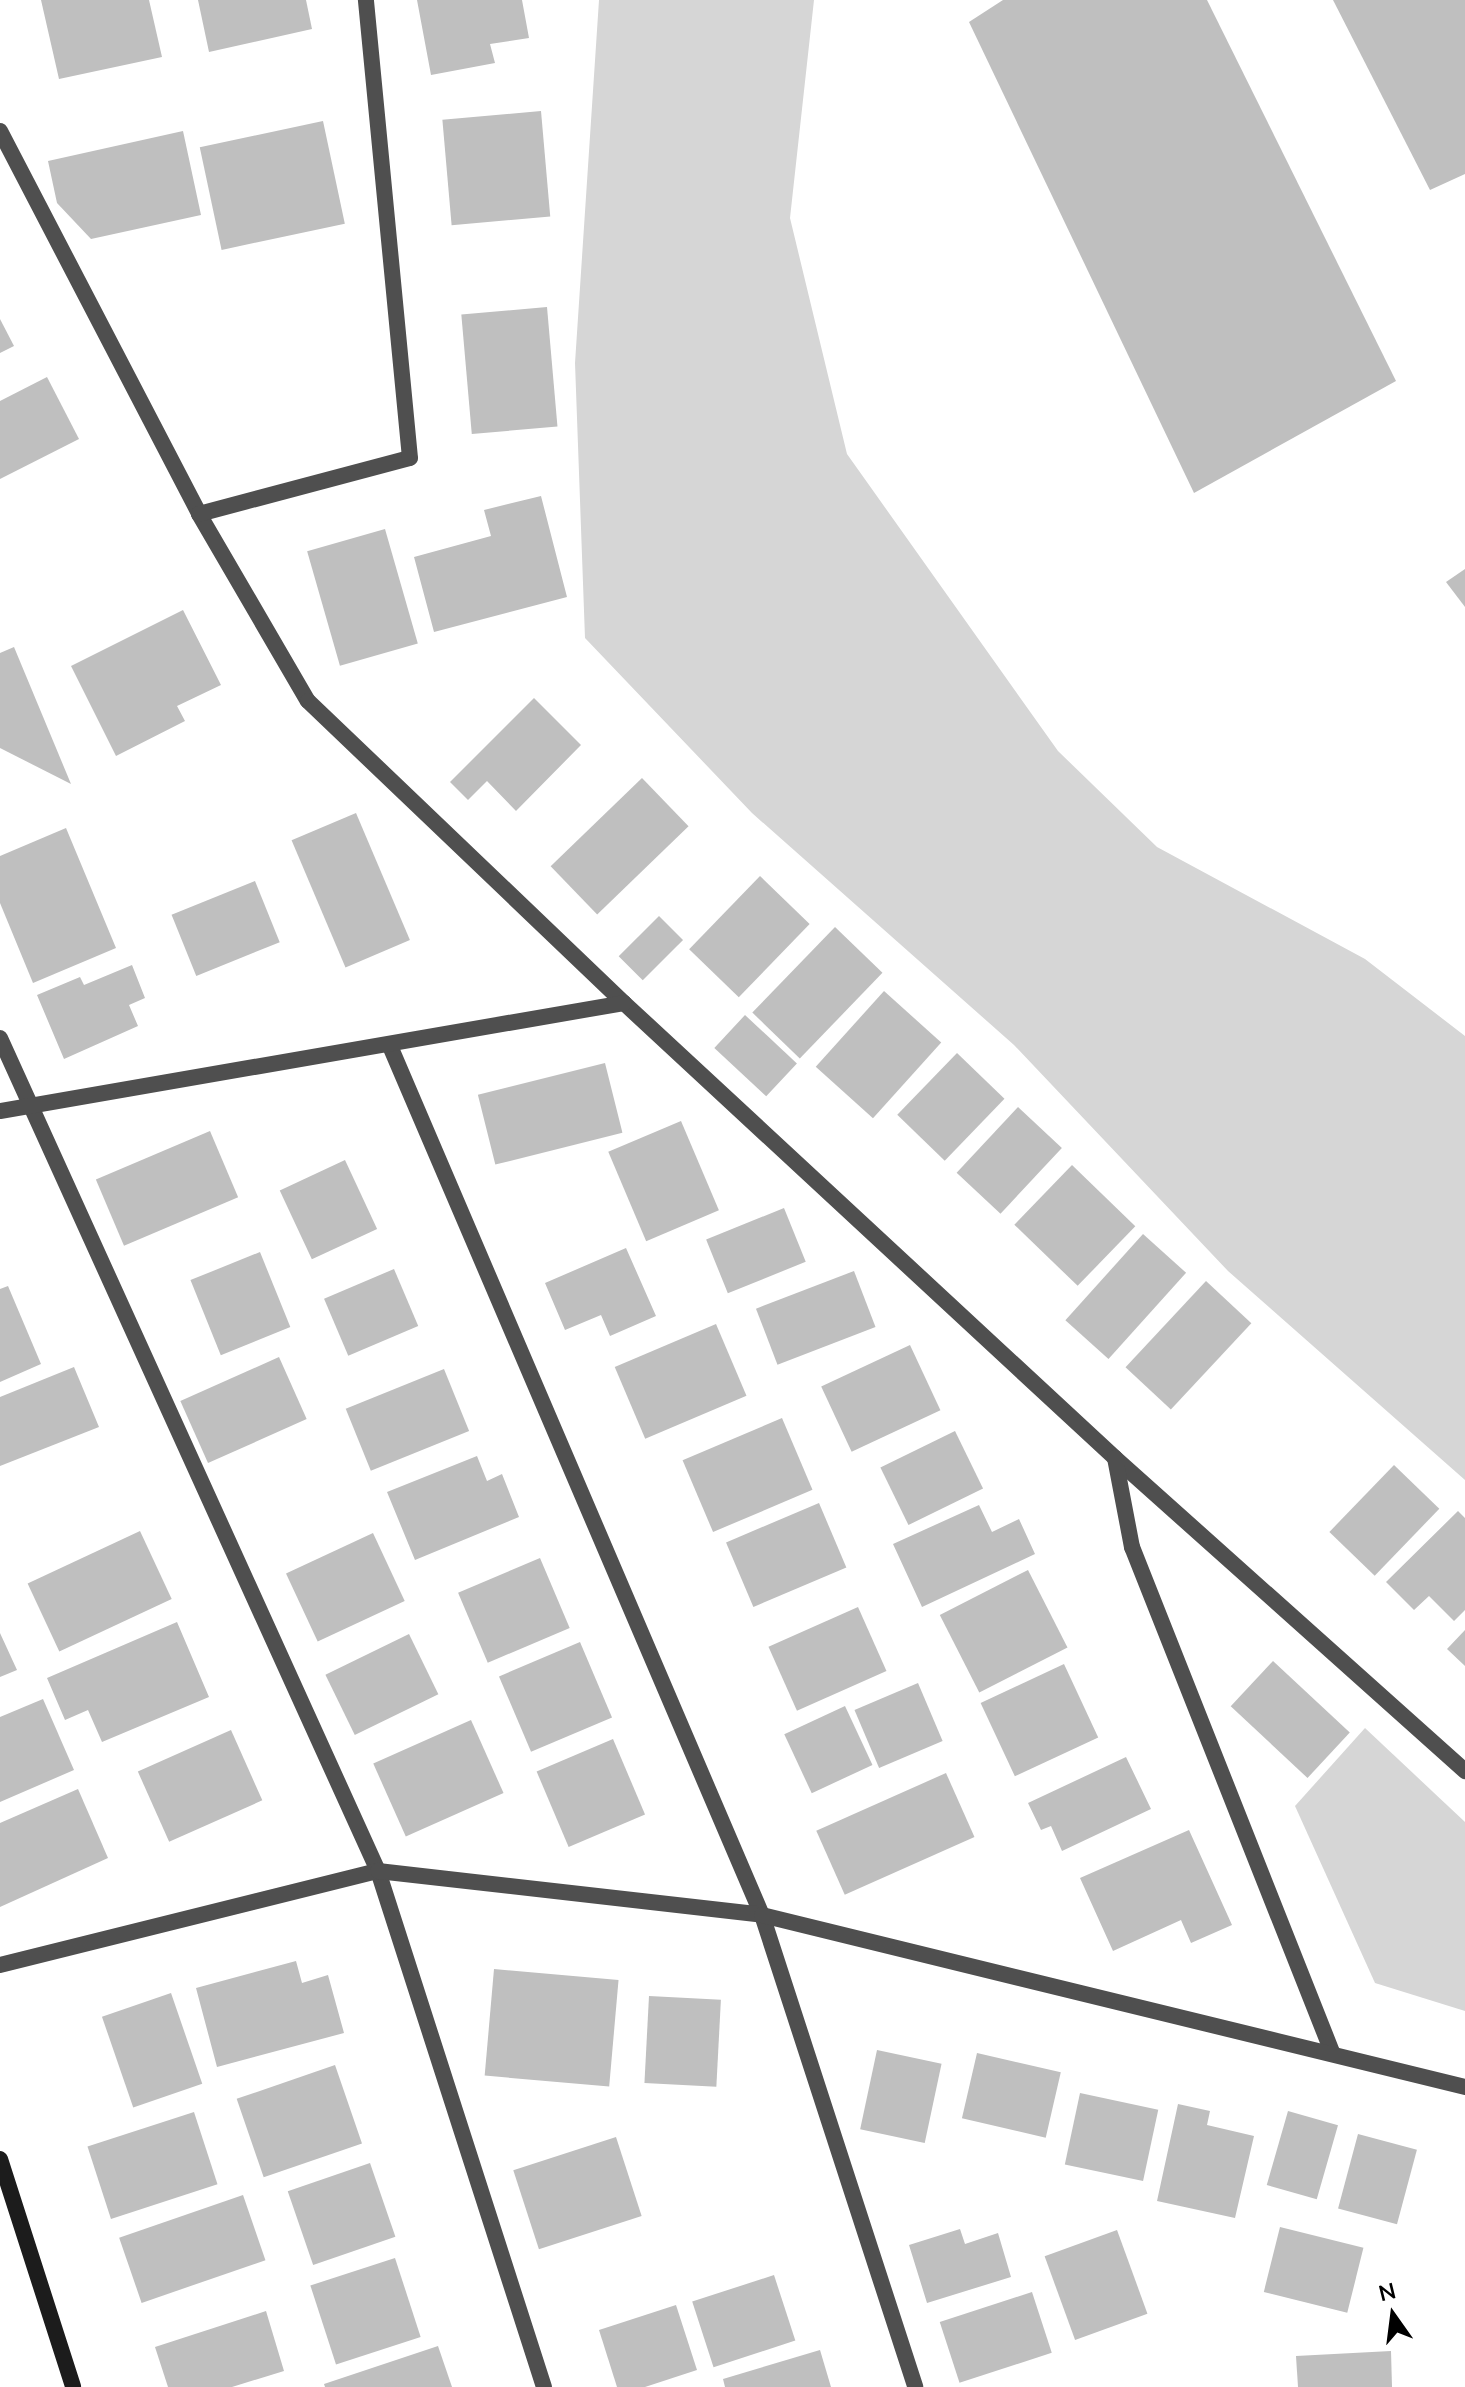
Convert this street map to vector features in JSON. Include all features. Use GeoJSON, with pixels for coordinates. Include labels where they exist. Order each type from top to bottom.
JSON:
{"type":"FeatureCollection","features":[{"type":"Feature","properties":{"kind":"street"},"geometry":{"type":"LineString","coordinates":[[199,514],[410,458],[366,0]]}},
{"type":"Feature","properties":{"kind":"street"},"geometry":{"type":"LineString","coordinates":[[0,131],[199,514],[308,701],[624,1003],[1115,1458],[1465,1771]]}},
{"type":"Feature","properties":{"kind":"street"},"geometry":{"type":"LineString","coordinates":[[0,1111],[390,1046],[624,1003]]}},
{"type":"Feature","properties":{"kind":"street"},"geometry":{"type":"LineString","coordinates":[[0,1038],[378,1871],[544,2387]]}},
{"type":"Feature","properties":{"kind":"street"},"geometry":{"type":"LineString","coordinates":[[390,1046],[762,1915],[915,2387]]}},
{"type":"Feature","properties":{"kind":"street"},"geometry":{"type":"LineString","coordinates":[[1115,1458],[1132,1547],[1332,2052]]}},
{"type":"Feature","properties":{"kind":"street"},"geometry":{"type":"LineString","coordinates":[[0,1965],[378,1871],[762,1915],[1465,2087]]}},
{"type":"Feature","properties":{"kind":"street"},"geometry":{"type":"LineString","coordinates":[[0,2159],[73,2387]]}},
{"type":"Feature","properties":{"kind":"shaded area"},"geometry":{"type":"Polygon","coordinates":[[[599,0],[814,0],[790,218],[847,454],[1058,751],[1157,847],[1365,959],[1465,1036],[1465,1480],[1228,1271],[1014,1045],[752,813],[585,638],[575,363],[599,0]]]}},
{"type":"Feature","properties":{"kind":"shaded area"},"geometry":{"type":"Polygon","coordinates":[[[1365,1728],[1465,1822],[1465,2011],[1375,1983],[1295,1806],[1365,1728]]]}},
{"type":"Feature","properties":{"kind":"building"},"geometry":{"type":"Polygon","coordinates":[[[41,0],[149,0],[162,57],[59,79],[41,0]]]}},
{"type":"Feature","properties":{"kind":"building"},"geometry":{"type":"Polygon","coordinates":[[[198,0],[306,0],[312,29],[209,52],[198,0]]]}},
{"type":"Feature","properties":{"kind":"building"},"geometry":{"type":"Polygon","coordinates":[[[417,0],[522,0],[529,38],[490,44],[495,63],[431,75],[417,0]]]}},
{"type":"Feature","properties":{"kind":"building"},"geometry":{"type":"Polygon","coordinates":[[[1003,0],[1207,0],[1396,381],[1194,493],[969,22],[1003,0]]]}},
{"type":"Feature","properties":{"kind":"building"},"geometry":{"type":"Polygon","coordinates":[[[1333,0],[1465,0],[1465,174],[1430,190],[1333,0]]]}},
{"type":"Feature","properties":{"kind":"building"},"geometry":{"type":"Polygon","coordinates":[[[541,111],[550,217],[452,225],[442,120],[541,111]]]}},
{"type":"Feature","properties":{"kind":"building"},"geometry":{"type":"Polygon","coordinates":[[[323,121],[345,224],[222,250],[200,147],[323,121]]]}},
{"type":"Feature","properties":{"kind":"building"},"geometry":{"type":"Polygon","coordinates":[[[183,131],[201,215],[91,239],[57,203],[48,161],[183,131]]]}},
{"type":"Feature","properties":{"kind":"building"},"geometry":{"type":"Polygon","coordinates":[[[547,307],[557,427],[472,434],[461,314],[547,307]]]}},
{"type":"Feature","properties":{"kind":"building"},"geometry":{"type":"Polygon","coordinates":[[[0,319],[14,346],[0,353],[0,319]]]}},
{"type":"Feature","properties":{"kind":"building"},"geometry":{"type":"Polygon","coordinates":[[[47,377],[79,439],[0,479],[0,401],[47,377]]]}},
{"type":"Feature","properties":{"kind":"building"},"geometry":{"type":"Polygon","coordinates":[[[541,496],[567,597],[434,632],[414,557],[491,536],[484,510],[541,496]]]}},
{"type":"Feature","properties":{"kind":"building"},"geometry":{"type":"Polygon","coordinates":[[[385,529],[418,643],[340,666],[307,551],[385,529]]]}},
{"type":"Feature","properties":{"kind":"building"},"geometry":{"type":"Polygon","coordinates":[[[1465,569],[1465,607],[1446,582],[1465,569]]]}},
{"type":"Feature","properties":{"kind":"building"},"geometry":{"type":"Polygon","coordinates":[[[183,610],[221,685],[177,706],[185,721],[116,756],[71,666],[183,610]]]}},
{"type":"Feature","properties":{"kind":"building"},"geometry":{"type":"Polygon","coordinates":[[[14,647],[71,784],[0,748],[0,653],[14,647]]]}},
{"type":"Feature","properties":{"kind":"building"},"geometry":{"type":"Polygon","coordinates":[[[534,698],[581,745],[516,811],[487,781],[468,800],[450,782],[534,698]]]}},
{"type":"Feature","properties":{"kind":"building"},"geometry":{"type":"Polygon","coordinates":[[[642,778],[689,826],[597,914],[551,866],[642,778]]]}},
{"type":"Feature","properties":{"kind":"building"},"geometry":{"type":"Polygon","coordinates":[[[356,813],[410,940],[345,967],[292,840],[356,813]]]}},
{"type":"Feature","properties":{"kind":"building"},"geometry":{"type":"Polygon","coordinates":[[[66,828],[116,948],[33,983],[0,903],[0,856],[66,828]]]}},
{"type":"Feature","properties":{"kind":"building"},"geometry":{"type":"Polygon","coordinates":[[[760,876],[810,924],[739,997],[689,949],[760,876]]]}},
{"type":"Feature","properties":{"kind":"building"},"geometry":{"type":"Polygon","coordinates":[[[255,881],[280,942],[196,976],[172,915],[255,881]]]}},
{"type":"Feature","properties":{"kind":"building"},"geometry":{"type":"Polygon","coordinates":[[[659,916],[683,940],[643,980],[619,956],[659,916]]]}},
{"type":"Feature","properties":{"kind":"building"},"geometry":{"type":"Polygon","coordinates":[[[835,927],[882,973],[800,1058],[752,1013],[835,927]]]}},
{"type":"Feature","properties":{"kind":"building"},"geometry":{"type":"Polygon","coordinates":[[[132,965],[145,998],[129,1005],[138,1026],[64,1059],[37,995],[80,977],[84,985],[132,965]]]}},
{"type":"Feature","properties":{"kind":"building"},"geometry":{"type":"Polygon","coordinates":[[[884,991],[941,1043],[873,1118],[816,1067],[884,991]]]}},
{"type":"Feature","properties":{"kind":"building"},"geometry":{"type":"Polygon","coordinates":[[[745,1015],[797,1063],[766,1096],[714,1048],[745,1015]]]}},
{"type":"Feature","properties":{"kind":"building"},"geometry":{"type":"Polygon","coordinates":[[[957,1053],[1004,1099],[945,1161],[897,1115],[957,1053]]]}},
{"type":"Feature","properties":{"kind":"building"},"geometry":{"type":"Polygon","coordinates":[[[605,1063],[622,1133],[495,1165],[478,1095],[605,1063]]]}},
{"type":"Feature","properties":{"kind":"building"},"geometry":{"type":"Polygon","coordinates":[[[1018,1107],[1062,1148],[1001,1214],[957,1173],[1018,1107]]]}},
{"type":"Feature","properties":{"kind":"building"},"geometry":{"type":"Polygon","coordinates":[[[681,1121],[719,1210],[646,1241],[608,1152],[681,1121]]]}},
{"type":"Feature","properties":{"kind":"building"},"geometry":{"type":"Polygon","coordinates":[[[210,1131],[238,1197],[124,1246],[96,1179],[210,1131]]]}},
{"type":"Feature","properties":{"kind":"building"},"geometry":{"type":"Polygon","coordinates":[[[345,1160],[377,1229],[312,1259],[280,1190],[345,1160]]]}},
{"type":"Feature","properties":{"kind":"building"},"geometry":{"type":"Polygon","coordinates":[[[1072,1165],[1135,1226],[1078,1286],[1014,1225],[1072,1165]]]}},
{"type":"Feature","properties":{"kind":"building"},"geometry":{"type":"Polygon","coordinates":[[[784,1208],[806,1262],[728,1293],[706,1239],[784,1208]]]}},
{"type":"Feature","properties":{"kind":"building"},"geometry":{"type":"Polygon","coordinates":[[[1143,1234],[1186,1273],[1108,1359],[1065,1320],[1143,1234]]]}},
{"type":"Feature","properties":{"kind":"building"},"geometry":{"type":"Polygon","coordinates":[[[626,1248],[656,1316],[610,1336],[601,1315],[565,1330],[545,1283],[626,1248]]]}},
{"type":"Feature","properties":{"kind":"building"},"geometry":{"type":"Polygon","coordinates":[[[260,1252],[290,1327],[221,1355],[190,1280],[260,1252]]]}},
{"type":"Feature","properties":{"kind":"building"},"geometry":{"type":"Polygon","coordinates":[[[394,1269],[418,1326],[348,1356],[324,1299],[394,1269]]]}},
{"type":"Feature","properties":{"kind":"building"},"geometry":{"type":"Polygon","coordinates":[[[854,1271],[876,1327],[777,1365],[756,1309],[854,1271]]]}},
{"type":"Feature","properties":{"kind":"building"},"geometry":{"type":"Polygon","coordinates":[[[1206,1281],[1251,1323],[1171,1410],[1126,1367],[1206,1281]]]}},
{"type":"Feature","properties":{"kind":"building"},"geometry":{"type":"Polygon","coordinates":[[[8,1286],[41,1364],[0,1382],[0,1289],[8,1286]]]}},
{"type":"Feature","properties":{"kind":"building"},"geometry":{"type":"Polygon","coordinates":[[[716,1324],[746,1396],[645,1439],[615,1367],[716,1324]]]}},
{"type":"Feature","properties":{"kind":"building"},"geometry":{"type":"Polygon","coordinates":[[[910,1345],[940,1410],[852,1452],[821,1386],[910,1345]]]}},
{"type":"Feature","properties":{"kind":"building"},"geometry":{"type":"Polygon","coordinates":[[[279,1357],[307,1419],[208,1463],[180,1401],[279,1357]]]}},
{"type":"Feature","properties":{"kind":"building"},"geometry":{"type":"Polygon","coordinates":[[[74,1367],[99,1427],[0,1466],[0,1397],[74,1367]]]}},
{"type":"Feature","properties":{"kind":"building"},"geometry":{"type":"Polygon","coordinates":[[[444,1369],[469,1431],[371,1471],[346,1409],[444,1369]]]}},
{"type":"Feature","properties":{"kind":"building"},"geometry":{"type":"Polygon","coordinates":[[[782,1418],[812,1490],[713,1532],[683,1460],[782,1418]]]}},
{"type":"Feature","properties":{"kind":"building"},"geometry":{"type":"Polygon","coordinates":[[[955,1431],[983,1489],[908,1525],[880,1467],[955,1431]]]}},
{"type":"Feature","properties":{"kind":"building"},"geometry":{"type":"Polygon","coordinates":[[[477,1456],[487,1481],[502,1474],[519,1517],[415,1560],[387,1492],[477,1456]]]}},
{"type":"Feature","properties":{"kind":"building"},"geometry":{"type":"Polygon","coordinates":[[[1394,1465],[1439,1509],[1375,1576],[1329,1532],[1394,1465]]]}},
{"type":"Feature","properties":{"kind":"building"},"geometry":{"type":"Polygon","coordinates":[[[819,1503],[846,1567],[753,1607],[726,1542],[819,1503]]]}},
{"type":"Feature","properties":{"kind":"building"},"geometry":{"type":"Polygon","coordinates":[[[979,1505],[992,1532],[1019,1519],[1035,1554],[922,1607],[893,1544],[979,1505]]]}},
{"type":"Feature","properties":{"kind":"building"},"geometry":{"type":"Polygon","coordinates":[[[1458,1511],[1465,1518],[1465,1610],[1454,1621],[1429,1596],[1414,1610],[1386,1582],[1458,1511]]]}},
{"type":"Feature","properties":{"kind":"building"},"geometry":{"type":"Polygon","coordinates":[[[140,1531],[172,1599],[59,1651],[28,1583],[140,1531]]]}},
{"type":"Feature","properties":{"kind":"building"},"geometry":{"type":"Polygon","coordinates":[[[373,1533],[405,1601],[318,1642],[286,1574],[373,1533]]]}},
{"type":"Feature","properties":{"kind":"building"},"geometry":{"type":"Polygon","coordinates":[[[540,1558],[570,1628],[488,1663],[458,1593],[540,1558]]]}},
{"type":"Feature","properties":{"kind":"building"},"geometry":{"type":"Polygon","coordinates":[[[1028,1570],[1067,1648],[979,1692],[940,1615],[1028,1570]]]}},
{"type":"Feature","properties":{"kind":"building"},"geometry":{"type":"Polygon","coordinates":[[[858,1607],[886,1671],[797,1711],[768,1647],[858,1607]]]}},
{"type":"Feature","properties":{"kind":"building"},"geometry":{"type":"Polygon","coordinates":[[[177,1622],[209,1697],[102,1742],[88,1710],[65,1720],[47,1678],[177,1622]]]}},
{"type":"Feature","properties":{"kind":"building"},"geometry":{"type":"Polygon","coordinates":[[[1465,1630],[1465,1666],[1447,1649],[1465,1630]]]}},
{"type":"Feature","properties":{"kind":"building"},"geometry":{"type":"Polygon","coordinates":[[[0,1633],[17,1670],[0,1677],[0,1633]]]}},
{"type":"Feature","properties":{"kind":"building"},"geometry":{"type":"Polygon","coordinates":[[[409,1634],[438,1694],[355,1735],[325,1675],[409,1634]]]}},
{"type":"Feature","properties":{"kind":"building"},"geometry":{"type":"Polygon","coordinates":[[[580,1642],[612,1717],[531,1752],[499,1676],[580,1642]]]}},
{"type":"Feature","properties":{"kind":"building"},"geometry":{"type":"Polygon","coordinates":[[[1273,1661],[1350,1733],[1308,1778],[1231,1706],[1273,1661]]]}},
{"type":"Feature","properties":{"kind":"building"},"geometry":{"type":"Polygon","coordinates":[[[1064,1664],[1098,1737],[1015,1776],[981,1703],[1064,1664]]]}},
{"type":"Feature","properties":{"kind":"building"},"geometry":{"type":"Polygon","coordinates":[[[918,1683],[943,1741],[879,1768],[854,1710],[918,1683]]]}},
{"type":"Feature","properties":{"kind":"building"},"geometry":{"type":"Polygon","coordinates":[[[43,1699],[74,1770],[0,1802],[0,1717],[43,1699]]]}},
{"type":"Feature","properties":{"kind":"building"},"geometry":{"type":"Polygon","coordinates":[[[845,1706],[872,1765],[812,1793],[784,1734],[845,1706]]]}},
{"type":"Feature","properties":{"kind":"building"},"geometry":{"type":"Polygon","coordinates":[[[471,1720],[504,1793],[406,1837],[373,1764],[471,1720]]]}},
{"type":"Feature","properties":{"kind":"building"},"geometry":{"type":"Polygon","coordinates":[[[231,1730],[262,1800],[169,1842],[138,1771],[231,1730]]]}},
{"type":"Feature","properties":{"kind":"building"},"geometry":{"type":"Polygon","coordinates":[[[613,1739],[645,1814],[569,1847],[537,1771],[613,1739]]]}},
{"type":"Feature","properties":{"kind":"building"},"geometry":{"type":"Polygon","coordinates":[[[1126,1757],[1151,1809],[1062,1851],[1051,1826],[1041,1830],[1028,1803],[1126,1757]]]}},
{"type":"Feature","properties":{"kind":"building"},"geometry":{"type":"Polygon","coordinates":[[[946,1773],[974,1837],[845,1895],[816,1831],[946,1773]]]}},
{"type":"Feature","properties":{"kind":"building"},"geometry":{"type":"Polygon","coordinates":[[[78,1789],[108,1858],[0,1907],[0,1823],[78,1789]]]}},
{"type":"Feature","properties":{"kind":"building"},"geometry":{"type":"Polygon","coordinates":[[[1189,1830],[1232,1925],[1191,1943],[1181,1920],[1113,1951],[1080,1878],[1189,1830]]]}},
{"type":"Feature","properties":{"kind":"building"},"geometry":{"type":"Polygon","coordinates":[[[296,1961],[302,1983],[328,1975],[344,2033],[217,2067],[196,1988],[296,1961]]]}},
{"type":"Feature","properties":{"kind":"building"},"geometry":{"type":"Polygon","coordinates":[[[494,1969],[619,1980],[609,2086],[485,2076],[494,1969]]]}},
{"type":"Feature","properties":{"kind":"building"},"geometry":{"type":"Polygon","coordinates":[[[171,1993],[202,2084],[133,2108],[102,2017],[171,1993]]]}},
{"type":"Feature","properties":{"kind":"building"},"geometry":{"type":"Polygon","coordinates":[[[649,1996],[721,2000],[716,2087],[644,2083],[649,1996]]]}},
{"type":"Feature","properties":{"kind":"building"},"geometry":{"type":"Polygon","coordinates":[[[877,2050],[942,2064],[925,2143],[860,2129],[877,2050]]]}},
{"type":"Feature","properties":{"kind":"building"},"geometry":{"type":"Polygon","coordinates":[[[977,2053],[1061,2072],[1046,2138],[962,2118],[977,2053]]]}},
{"type":"Feature","properties":{"kind":"building"},"geometry":{"type":"Polygon","coordinates":[[[335,2065],[362,2143],[264,2177],[237,2099],[335,2065]]]}},
{"type":"Feature","properties":{"kind":"building"},"geometry":{"type":"Polygon","coordinates":[[[1080,2093],[1158,2110],[1143,2181],[1065,2164],[1080,2093]]]}},
{"type":"Feature","properties":{"kind":"building"},"geometry":{"type":"Polygon","coordinates":[[[1178,2104],[1210,2111],[1207,2125],[1254,2136],[1235,2218],[1157,2201],[1178,2104]]]}},
{"type":"Feature","properties":{"kind":"building"},"geometry":{"type":"Polygon","coordinates":[[[1288,2111],[1338,2125],[1317,2199],[1267,2185],[1288,2111]]]}},
{"type":"Feature","properties":{"kind":"building"},"geometry":{"type":"Polygon","coordinates":[[[194,2112],[217,2184],[111,2219],[87,2147],[194,2112]]]}},
{"type":"Feature","properties":{"kind":"building"},"geometry":{"type":"Polygon","coordinates":[[[1358,2134],[1417,2150],[1397,2224],[1338,2208],[1358,2134]]]}},
{"type":"Feature","properties":{"kind":"building"},"geometry":{"type":"Polygon","coordinates":[[[616,2137],[642,2216],[539,2249],[513,2170],[616,2137]]]}},
{"type":"Feature","properties":{"kind":"building"},"geometry":{"type":"Polygon","coordinates":[[[370,2163],[395,2237],[313,2265],[288,2191],[370,2163]]]}},
{"type":"Feature","properties":{"kind":"building"},"geometry":{"type":"Polygon","coordinates":[[[243,2195],[265,2260],[142,2303],[119,2238],[243,2195]]]}},
{"type":"Feature","properties":{"kind":"building"},"geometry":{"type":"Polygon","coordinates":[[[1280,2227],[1363,2248],[1347,2313],[1264,2292],[1280,2227]]]}},
{"type":"Feature","properties":{"kind":"building"},"geometry":{"type":"Polygon","coordinates":[[[960,2229],[965,2244],[998,2233],[1011,2277],[927,2303],[909,2245],[960,2229]]]}},
{"type":"Feature","properties":{"kind":"building"},"geometry":{"type":"Polygon","coordinates":[[[1117,2230],[1147,2314],[1075,2340],[1045,2256],[1117,2230]]]}},
{"type":"Feature","properties":{"kind":"building"},"geometry":{"type":"Polygon","coordinates":[[[395,2258],[421,2337],[336,2364],[310,2286],[395,2258]]]}},
{"type":"Feature","properties":{"kind":"building"},"geometry":{"type":"Polygon","coordinates":[[[774,2275],[795,2341],[714,2367],[692,2302],[774,2275]]]}},
{"type":"Feature","properties":{"kind":"building"},"geometry":{"type":"Polygon","coordinates":[[[1032,2292],[1052,2353],[960,2383],[940,2322],[1032,2292]]]}},
{"type":"Feature","properties":{"kind":"building"},"geometry":{"type":"Polygon","coordinates":[[[676,2305],[697,2370],[645,2387],[617,2387],[599,2330],[676,2305]]]}},
{"type":"Feature","properties":{"kind":"building"},"geometry":{"type":"Polygon","coordinates":[[[266,2311],[284,2371],[232,2387],[168,2387],[155,2347],[266,2311]]]}},
{"type":"Feature","properties":{"kind":"building"},"geometry":{"type":"Polygon","coordinates":[[[438,2346],[452,2387],[325,2387],[324,2384],[438,2346]]]}},
{"type":"Feature","properties":{"kind":"building"},"geometry":{"type":"Polygon","coordinates":[[[820,2350],[831,2387],[725,2387],[723,2379],[820,2350]]]}},
{"type":"Feature","properties":{"kind":"building"},"geometry":{"type":"Polygon","coordinates":[[[1391,2351],[1392,2387],[1298,2387],[1296,2356],[1391,2351]]]}}]}
